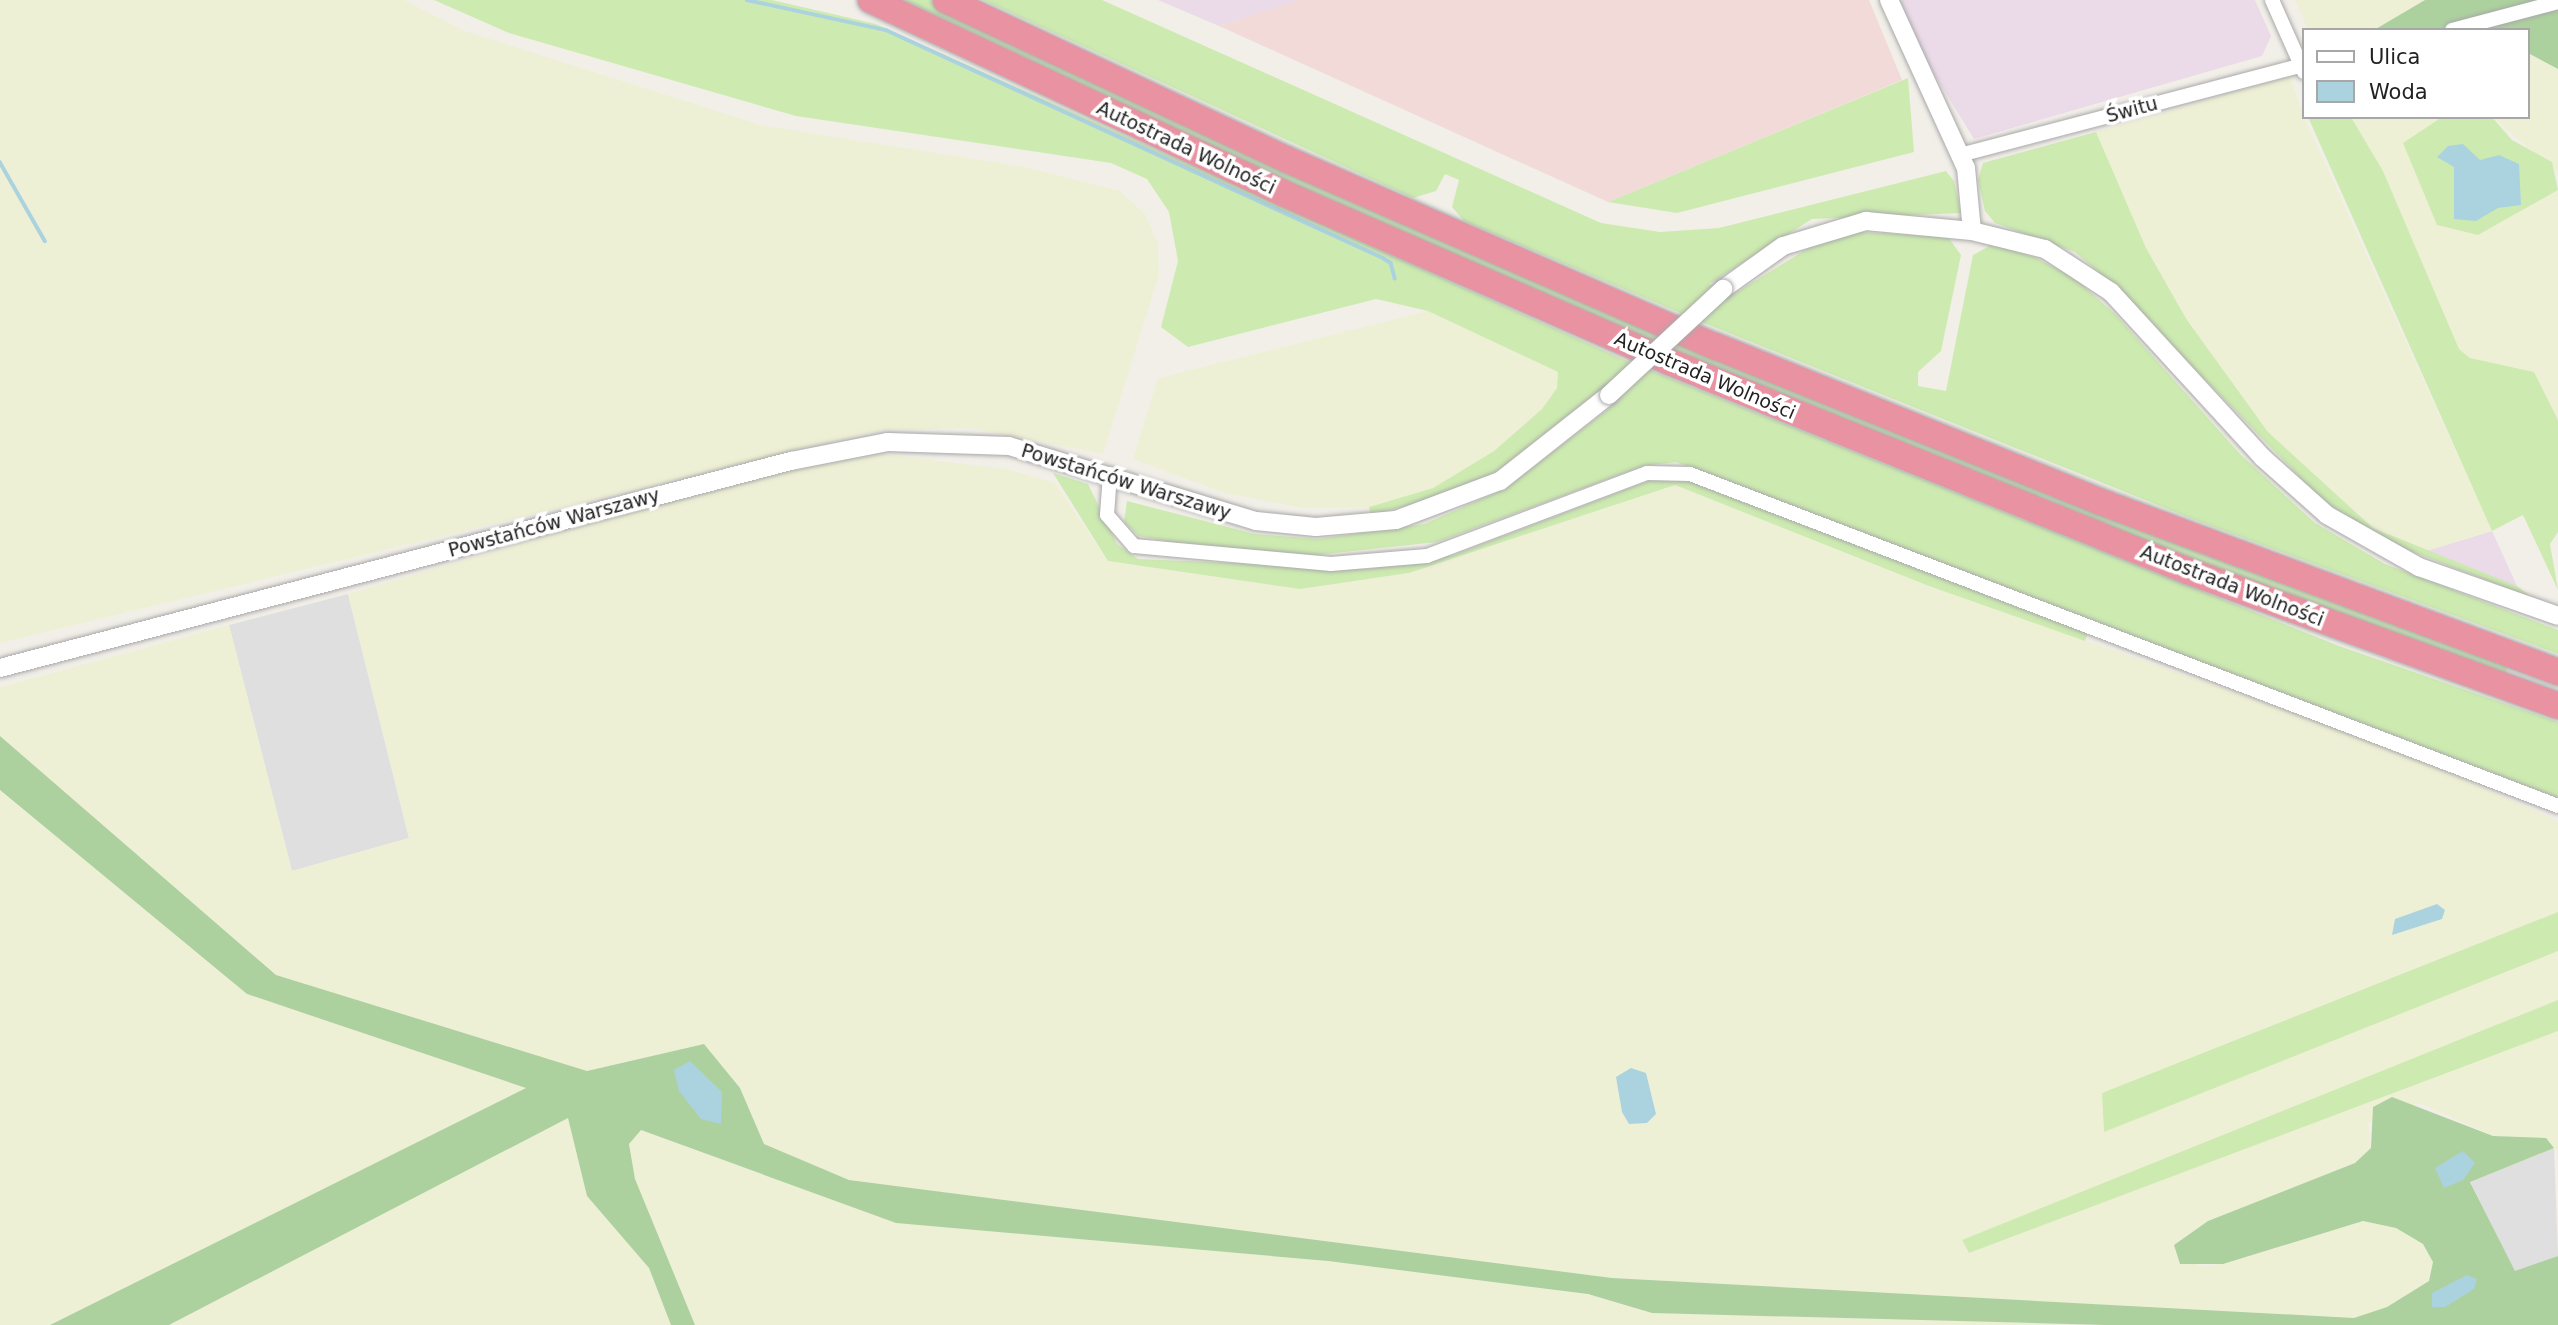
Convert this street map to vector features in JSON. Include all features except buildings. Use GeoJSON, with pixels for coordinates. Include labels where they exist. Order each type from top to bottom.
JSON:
{"type":"FeatureCollection","features":[{"type":"Feature","properties":{"kind":"highway","name":"Autostrada Wolności"},"geometry":{"type":"LineString","coordinates":[[871,0],[1272,188],[1679,366],[2189,571],[2558,706]]}},
{"type":"Feature","properties":{"kind":"highway","name":"Autostrada Wolności"},"geometry":{"type":"LineString","coordinates":[[946,0],[1310,170],[1715,346],[2088,497],[2558,672]]}},
{"type":"Feature","properties":{"kind":"street"},"geometry":{"type":"LineString","coordinates":[[1889,0],[1960,155],[1975,209],[1972,231]]}},
{"type":"Feature","properties":{"kind":"street"},"geometry":{"type":"LineString","coordinates":[[2272,0],[2302,65]]}},
{"type":"Feature","properties":{"kind":"street"},"geometry":{"type":"LineString","coordinates":[[2460,28],[2558,2]]}},
{"type":"Feature","properties":{"kind":"street","name":"Świtu"},"geometry":{"type":"LineString","coordinates":[[1960,155],[2302,67]]}},
{"type":"Feature","properties":{"kind":"street","name":"Powstańców Warszawy"},"geometry":{"type":"LineString","coordinates":[[0,668],[852,446],[975,442],[1110,474],[1256,521],[1374,523],[1432,510],[1500,481],[1609,395],[1723,289],[1783,246],[1844,224],[1889,221],[1972,231],[2045,249],[2098,281],[2281,476],[2345,528],[2434,573],[2558,616]]}},
{"type":"Feature","properties":{"kind":"street"},"geometry":{"type":"LineString","coordinates":[[1110,474],[1107,515],[1133,546],[1331,564],[1426,556],[1647,473],[1690,474],[2558,806]]}},
{"type":"Feature","properties":{"kind":"shaded area"},"geometry":{"type":"Polygon","coordinates":[[[1158,0],[1299,0],[1219,26],[1158,0]]]}},
{"type":"Feature","properties":{"kind":"shaded area"},"geometry":{"type":"Polygon","coordinates":[[[1297,0],[1869,0],[1902,80],[1608,202],[1219,26],[1297,0]]]}},
{"type":"Feature","properties":{"kind":"shaded area"},"geometry":{"type":"Polygon","coordinates":[[[1900,0],[2255,0],[2271,36],[2262,56],[1974,139],[1921,53],[1900,0]]]}},
{"type":"Feature","properties":{"kind":"shaded area"},"geometry":{"type":"Polygon","coordinates":[[[2492,531],[2517,586],[2426,551],[2492,531]]]}},
{"type":"Feature","properties":{"kind":"shaded area"},"geometry":{"type":"Polygon","coordinates":[[[348,594],[409,838],[292,871],[229,625],[348,594]]]}},
{"type":"Feature","properties":{"kind":"shaded area"},"geometry":{"type":"Polygon","coordinates":[[[2554,1148],[2558,1256],[2515,1272],[2470,1181],[2554,1148]]]}},
{"type":"Feature","properties":{"kind":"green space"},"geometry":{"type":"Polygon","coordinates":[[[0,0],[404,0],[465,31],[761,125],[1025,167],[1120,191],[1145,214],[1158,244],[1159,274],[1103,454],[970,428],[881,430],[0,643],[0,0]]]}},
{"type":"Feature","properties":{"kind":"green space"},"geometry":{"type":"Polygon","coordinates":[[[434,0],[772,0],[876,24],[1629,362],[2339,646],[2558,722],[2558,798],[1676,462],[1643,466],[1437,542],[1316,555],[1203,548],[1139,536],[1124,522],[1127,501],[1255,534],[1318,539],[1424,524],[1505,489],[1620,400],[1601,392],[1496,472],[1442,497],[1371,515],[1369,507],[1433,488],[1494,451],[1542,409],[1557,388],[1558,372],[1428,311],[1376,299],[1188,347],[1161,327],[1178,261],[1169,212],[1147,179],[1111,163],[796,116],[509,33],[434,0]]]}},
{"type":"Feature","properties":{"kind":"green space"},"geometry":{"type":"Polygon","coordinates":[[[904,0],[930,0],[1133,96],[2508,664],[2505,677],[2295,603],[1480,273],[904,0]]]}},
{"type":"Feature","properties":{"kind":"green space"},"geometry":{"type":"Polygon","coordinates":[[[983,0],[1102,0],[1601,223],[1660,232],[1719,228],[1946,171],[1954,181],[1961,213],[1812,219],[1709,284],[1734,294],[1815,244],[1860,232],[1948,237],[1961,255],[1941,351],[1918,372],[1918,386],[1946,391],[1973,255],[1993,244],[2034,257],[2073,277],[2116,315],[2240,454],[2315,523],[2385,564],[2558,630],[2558,654],[2190,518],[1704,323],[1464,221],[1452,207],[1459,180],[1445,174],[1436,191],[1413,198],[983,0]]]}},
{"type":"Feature","properties":{"kind":"green space"},"geometry":{"type":"Polygon","coordinates":[[[2295,0],[2425,0],[2377,28],[2307,28],[2295,0]]]}},
{"type":"Feature","properties":{"kind":"green space"},"geometry":{"type":"Polygon","coordinates":[[[2425,0],[2558,0],[2558,69],[2530,54],[2530,28],[2377,28],[2425,0]]]}},
{"type":"Feature","properties":{"kind":"green space"},"geometry":{"type":"Polygon","coordinates":[[[2530,54],[2558,69],[2558,173],[2494,119],[2530,119],[2530,54]]]}},
{"type":"Feature","properties":{"kind":"green space"},"geometry":{"type":"Polygon","coordinates":[[[2290,76],[2302,111],[2302,119],[2305,119],[2492,531],[2426,551],[2373,528],[2268,432],[2187,320],[2146,248],[2096,132],[2290,76]]]}},
{"type":"Feature","properties":{"kind":"green space"},"geometry":{"type":"Polygon","coordinates":[[[1908,78],[1914,152],[1677,213],[1608,202],[1908,78]]]}},
{"type":"Feature","properties":{"kind":"green space"},"geometry":{"type":"Polygon","coordinates":[[[2309,119],[2352,119],[2383,171],[2459,349],[2470,358],[2534,372],[2558,420],[2558,532],[2550,544],[2558,590],[2523,515],[2492,531],[2309,119]]]}},
{"type":"Feature","properties":{"kind":"green space"},"geometry":{"type":"Polygon","coordinates":[[[2352,119],[2439,119],[2403,144],[2478,235],[2558,190],[2558,420],[2534,372],[2470,358],[2459,349],[2383,171],[2352,119]]]}},
{"type":"Feature","properties":{"kind":"green space"},"geometry":{"type":"Polygon","coordinates":[[[2439,119],[2494,119],[2512,140],[2552,162],[2558,190],[2478,235],[2437,225],[2403,143],[2439,119]]]}},
{"type":"Feature","properties":{"kind":"green space"},"geometry":{"type":"Polygon","coordinates":[[[2096,132],[2146,248],[2187,320],[2268,432],[2373,528],[2517,586],[2533,598],[2374,537],[2328,506],[2108,280],[2075,252],[1995,223],[1985,211],[1978,180],[1983,163],[2096,132]]]}},
{"type":"Feature","properties":{"kind":"green space"},"geometry":{"type":"Polygon","coordinates":[[[1428,311],[1558,372],[1557,388],[1542,409],[1494,451],[1433,488],[1369,507],[1303,508],[1225,493],[1133,459],[1158,378],[1428,311]]]}},
{"type":"Feature","properties":{"kind":"green space"},"geometry":{"type":"Polygon","coordinates":[[[873,453],[1007,469],[1055,483],[1108,561],[1300,589],[1409,573],[1675,485],[1929,586],[2388,746],[2558,821],[2558,912],[2102,1093],[2104,1131],[2558,951],[2558,1000],[1963,1240],[1969,1253],[2558,1030],[2558,1153],[2546,1138],[2493,1136],[2419,1103],[2368,1123],[2371,1149],[2355,1163],[2208,1221],[2174,1245],[2199,1266],[2223,1264],[2363,1221],[2396,1228],[2423,1244],[2433,1262],[2429,1281],[2387,1307],[2354,1318],[1612,1278],[849,1180],[764,1144],[740,1088],[704,1044],[587,1071],[276,975],[0,736],[0,687],[229,625],[292,871],[409,838],[348,594],[735,481],[873,453]]]}},
{"type":"Feature","properties":{"kind":"green space"},"geometry":{"type":"Polygon","coordinates":[[[1053,473],[1088,484],[1117,544],[1138,559],[1368,569],[1454,555],[1656,478],[1687,480],[2088,633],[2085,641],[1929,586],[1675,485],[1409,573],[1300,589],[1108,561],[1053,473]]]}},
{"type":"Feature","properties":{"kind":"green space"},"geometry":{"type":"Polygon","coordinates":[[[0,736],[276,975],[587,1071],[704,1044],[740,1088],[764,1144],[849,1180],[1612,1278],[2354,1318],[2387,1307],[2429,1281],[2433,1262],[2423,1244],[2396,1228],[2363,1221],[2223,1264],[2180,1264],[2174,1245],[2208,1221],[2355,1163],[2371,1148],[2373,1107],[2392,1097],[2493,1136],[2546,1138],[2554,1148],[2470,1182],[2515,1271],[2558,1256],[2558,1325],[2105,1325],[1652,1313],[1588,1294],[1328,1261],[896,1223],[641,1130],[629,1144],[635,1179],[695,1325],[671,1325],[649,1268],[587,1196],[568,1118],[169,1325],[50,1325],[526,1088],[247,994],[0,790],[0,736]]]}},
{"type":"Feature","properties":{"kind":"green space"},"geometry":{"type":"Polygon","coordinates":[[[0,790],[247,994],[527,1088],[50,1325],[0,1325],[0,790]]]}},
{"type":"Feature","properties":{"kind":"green space"},"geometry":{"type":"Polygon","coordinates":[[[2558,912],[2558,951],[2104,1132],[2102,1093],[2558,912]]]}},
{"type":"Feature","properties":{"kind":"green space"},"geometry":{"type":"Polygon","coordinates":[[[2558,1000],[2558,1031],[1969,1253],[1962,1240],[2558,1000]]]}},
{"type":"Feature","properties":{"kind":"green space"},"geometry":{"type":"Polygon","coordinates":[[[568,1118],[587,1196],[649,1268],[671,1325],[169,1325],[568,1118]]]}},
{"type":"Feature","properties":{"kind":"green space"},"geometry":{"type":"Polygon","coordinates":[[[640,1130],[896,1223],[1328,1261],[1588,1294],[1652,1313],[2105,1325],[695,1325],[635,1179],[629,1144],[640,1130]]]}},
{"type":"Feature","properties":{"kind":"water"},"geometry":{"type":"Polygon","coordinates":[[[2463,144],[2480,160],[2499,155],[2519,164],[2521,205],[2498,208],[2476,221],[2454,219],[2454,167],[2437,157],[2448,146],[2463,144]]]}},
{"type":"Feature","properties":{"kind":"water"},"geometry":{"type":"Polygon","coordinates":[[[2437,904],[2445,910],[2442,919],[2392,935],[2395,919],[2437,904]]]}},
{"type":"Feature","properties":{"kind":"water"},"geometry":{"type":"Polygon","coordinates":[[[690,1061],[722,1092],[721,1124],[701,1119],[679,1091],[674,1070],[690,1061]]]}},
{"type":"Feature","properties":{"kind":"water"},"geometry":{"type":"Polygon","coordinates":[[[1631,1068],[1646,1073],[1656,1114],[1647,1123],[1629,1124],[1622,1112],[1616,1077],[1631,1068]]]}},
{"type":"Feature","properties":{"kind":"water"},"geometry":{"type":"Polygon","coordinates":[[[2463,1151],[2475,1163],[2463,1180],[2444,1188],[2435,1168],[2463,1151]]]}},
{"type":"Feature","properties":{"kind":"water"},"geometry":{"type":"Polygon","coordinates":[[[2467,1275],[2477,1279],[2474,1289],[2445,1307],[2432,1307],[2432,1293],[2467,1275]]]}},
{"type":"Feature","properties":{"kind":"waterway"},"geometry":{"type":"LineString","coordinates":[[747,0],[886,30],[1383,258],[1391,263],[1395,278]]}},
{"type":"Feature","properties":{"kind":"waterway"},"geometry":{"type":"LineString","coordinates":[[0,162],[45,241]]}}]}
